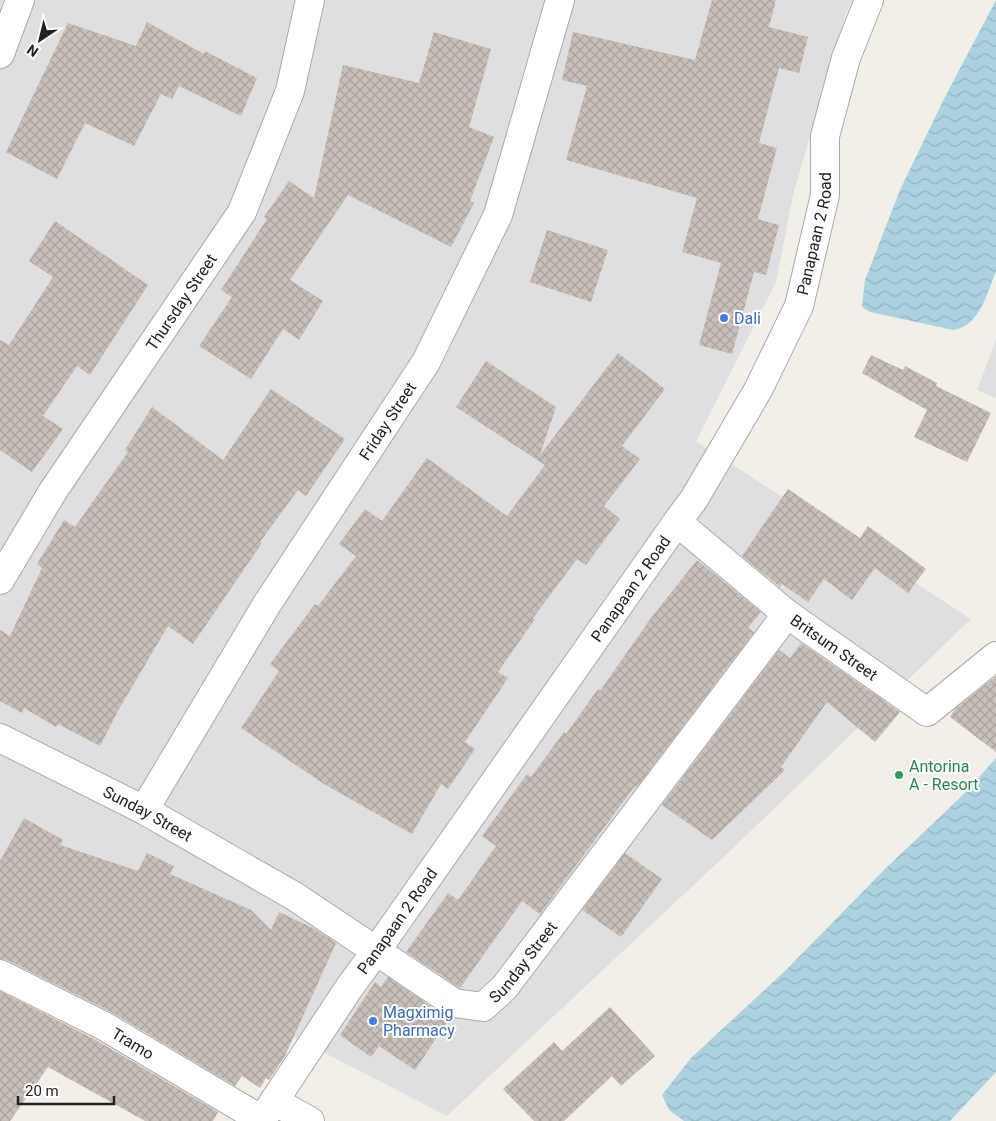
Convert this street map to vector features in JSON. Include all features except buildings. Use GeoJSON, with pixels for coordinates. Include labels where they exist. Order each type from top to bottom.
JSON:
{"type":"FeatureCollection","features":[{"type":"Feature","properties":{"kind":"street"},"geometry":{"type":"LineString","coordinates":[[0,54],[20,0]]}},
{"type":"Feature","properties":{"kind":"street","name":"Thursday Street"},"geometry":{"type":"LineString","coordinates":[[0,580],[53,491],[242,212],[290,91],[310,0]]}},
{"type":"Feature","properties":{"kind":"street","name":"Friday Street"},"geometry":{"type":"LineString","coordinates":[[144,810],[267,604],[426,362],[498,215],[560,0]]}},
{"type":"Feature","properties":{"kind":"street","name":"Panapaan 2 Road"},"geometry":{"type":"LineString","coordinates":[[266,1114],[349,988],[694,499],[758,390],[799,306],[825,195],[825,136],[846,58],[869,0]]}},
{"type":"Feature","properties":{"kind":"street","name":"Britsum Street"},"geometry":{"type":"LineString","coordinates":[[676,522],[787,614],[927,712],[996,656]]}},
{"type":"Feature","properties":{"kind":"street","name":"Sunday Street"},"geometry":{"type":"LineString","coordinates":[[0,738],[144,810],[294,896],[454,1003],[483,1006],[504,988],[787,614]]}},
{"type":"Feature","properties":{"kind":"street","name":"Tramo"},"geometry":{"type":"LineString","coordinates":[[0,974],[104,1026],[266,1114],[310,1121]]}},
{"type":"Feature","properties":{"kind":"shaded area"},"geometry":{"type":"Polygon","coordinates":[[[0,0],[852,0],[845,16],[793,195],[776,282],[696,441],[971,619],[729,852],[447,1116],[99,936],[0,890],[0,0]]]}},
{"type":"Feature","properties":{"kind":"shaded area"},"geometry":{"type":"Polygon","coordinates":[[[996,340],[996,398],[977,390],[996,340]]]}},
{"type":"Feature","properties":{"kind":"water"},"geometry":{"type":"Polygon","coordinates":[[[996,0],[996,271],[986,298],[970,322],[953,330],[870,312],[862,307],[865,280],[900,190],[944,99],[996,0]]]}},
{"type":"Feature","properties":{"kind":"water"},"geometry":{"type":"Polygon","coordinates":[[[996,758],[996,1072],[950,1121],[684,1121],[669,1110],[662,1095],[691,1058],[785,971],[885,869],[966,792],[996,758]]]}},
{"type":"Feature","properties":{"kind":"place","name":"Dali"},"geometry":{"type":"Point","coordinates":[724,318]}},
{"type":"Feature","properties":{"kind":"place","name":"Antorina A - Resort"},"geometry":{"type":"Point","coordinates":[899,775]}},
{"type":"Feature","properties":{"kind":"place","name":"Magximig Pharmacy"},"geometry":{"type":"Point","coordinates":[373,1021]}}]}
